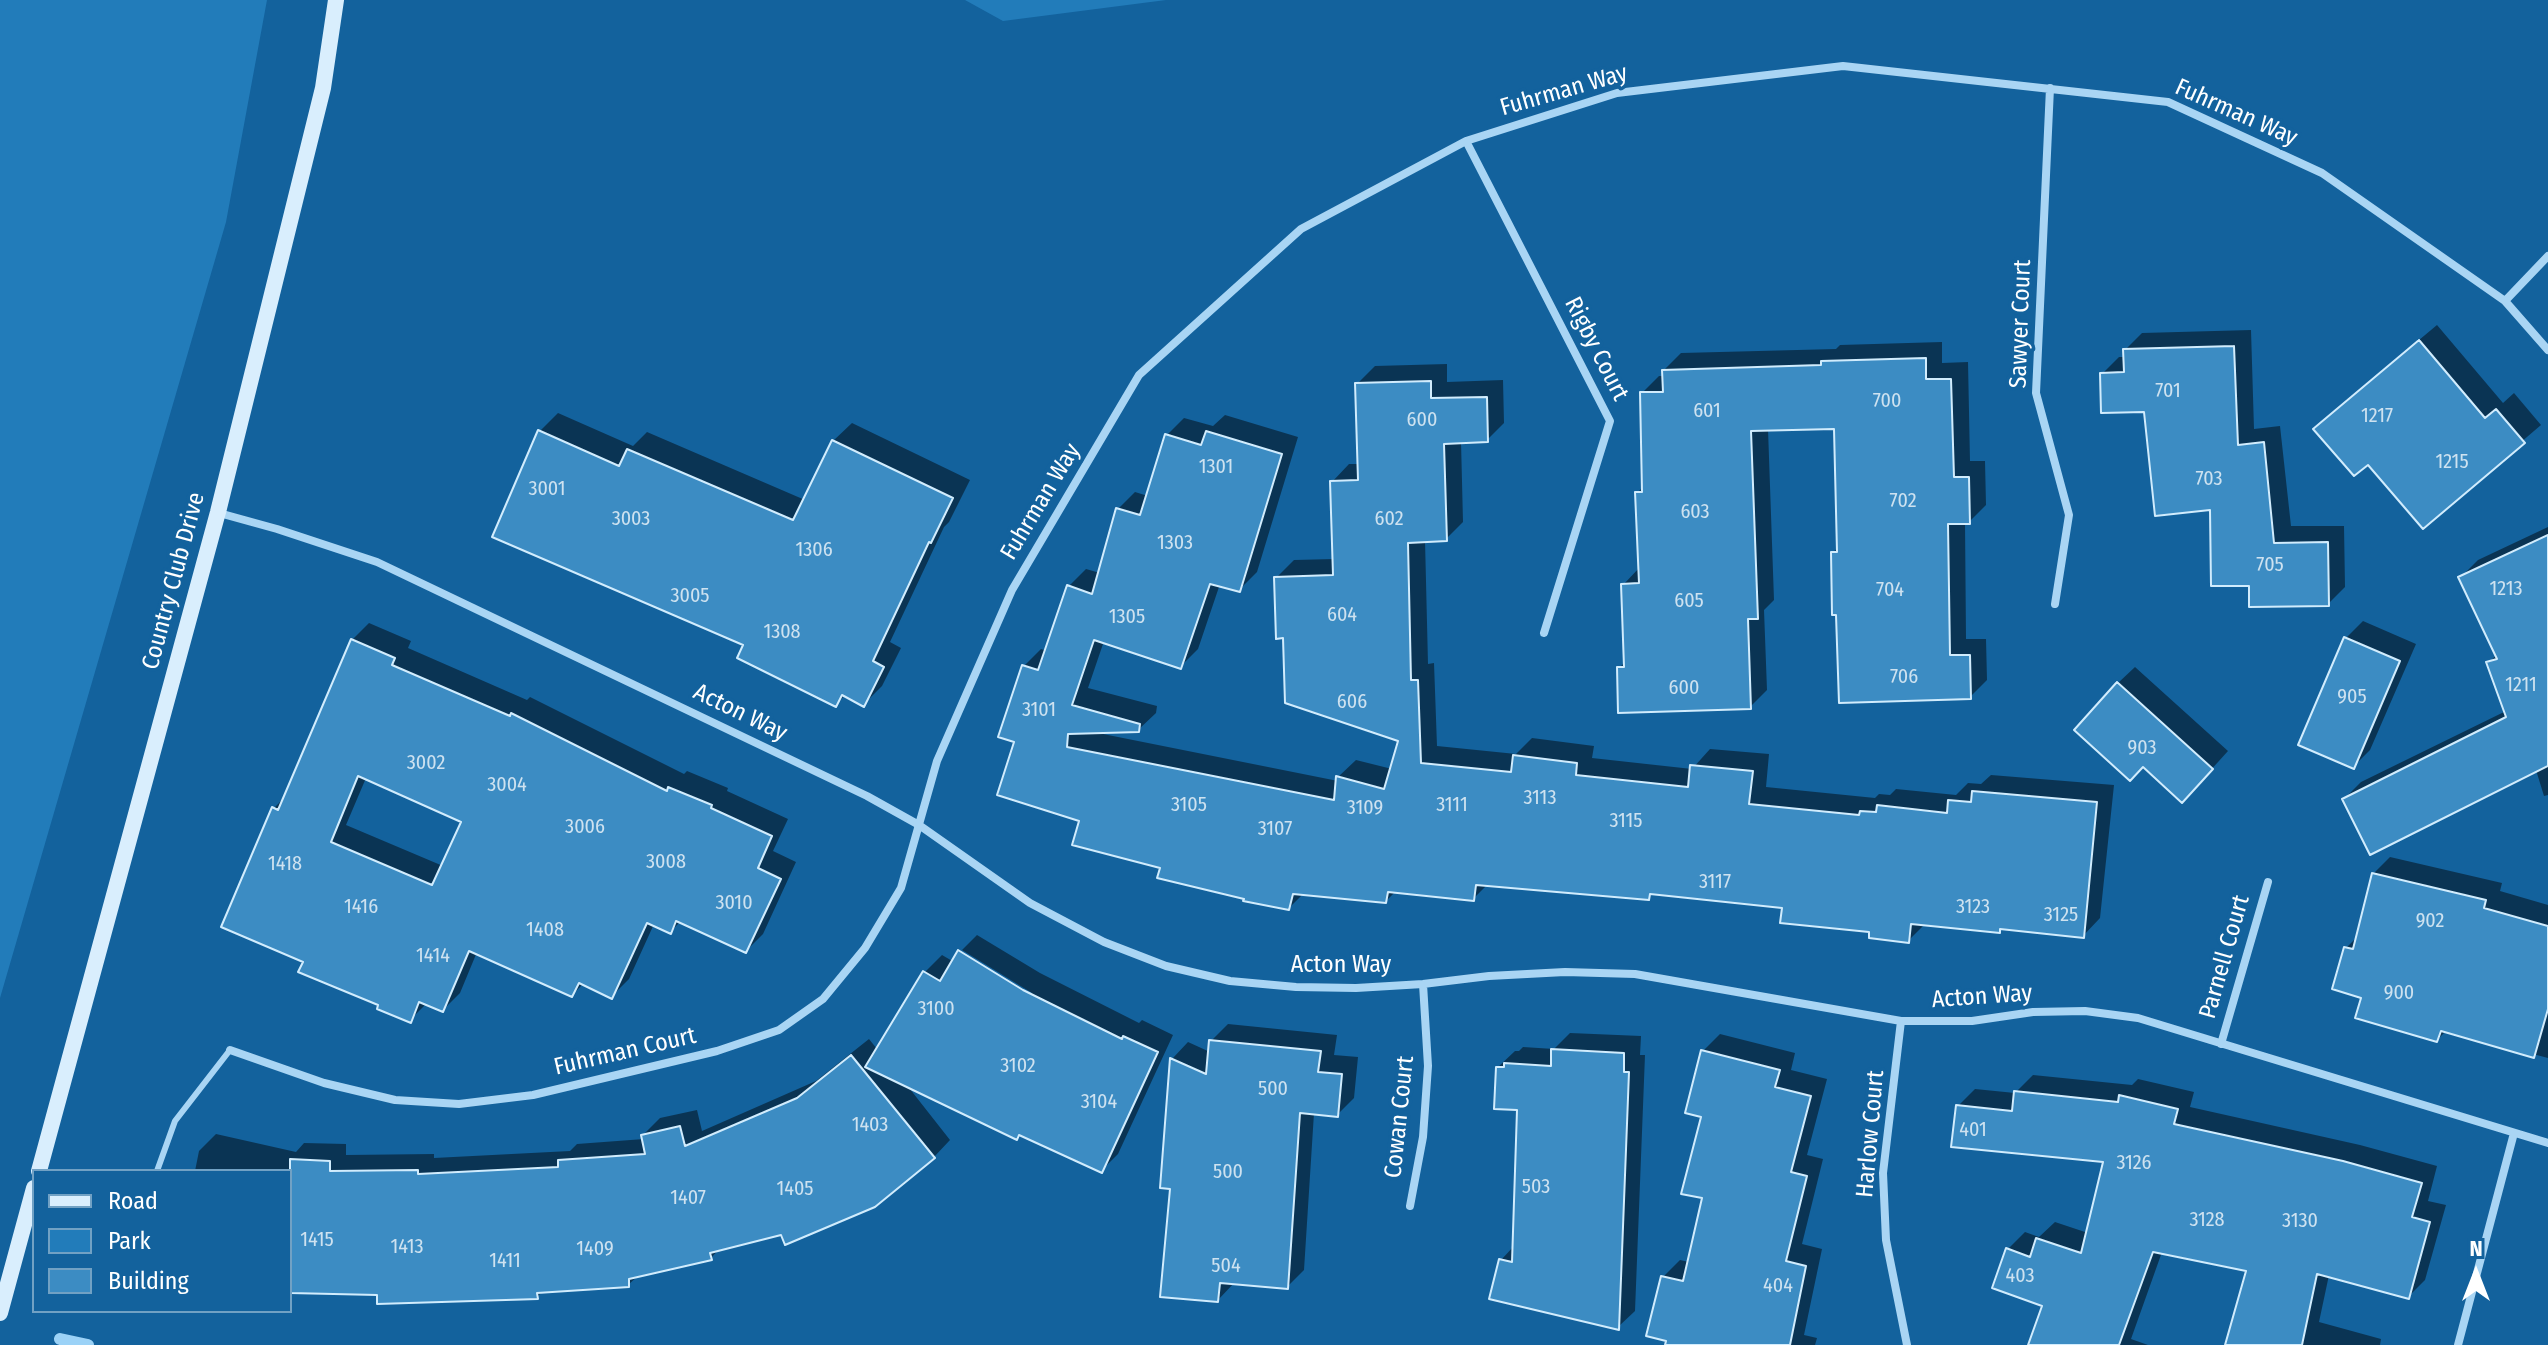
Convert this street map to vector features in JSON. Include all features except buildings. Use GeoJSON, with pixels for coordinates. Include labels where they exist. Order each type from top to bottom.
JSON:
{"type":"FeatureCollection","features":[{"type":"Feature","properties":{"kind":"street","name":"Country Club Drive"},"geometry":{"type":"LineString","coordinates":[[40,1169],[218,512],[323,88],[336,0]]}},
{"type":"Feature","properties":{"kind":"street","name":"Fuhrman Way"},"geometry":{"type":"LineString","coordinates":[[919,825],[937,761],[1012,590],[1139,375],[1301,229],[1466,141],[1617,93],[1843,66],[2168,102],[2322,173],[2505,301],[2548,350]]}},
{"type":"Feature","properties":{"kind":"street","name":"Sawyer Court"},"geometry":{"type":"LineString","coordinates":[[2050,88],[2036,393],[2069,515],[2055,604]]}},
{"type":"Feature","properties":{"kind":"street","name":"Rigby Court"},"geometry":{"type":"LineString","coordinates":[[1466,141],[1610,421],[1544,633]]}},
{"type":"Feature","properties":{"kind":"street"},"geometry":{"type":"LineString","coordinates":[[2505,301],[2548,256]]}},
{"type":"Feature","properties":{"kind":"street","name":"Acton Way"},"geometry":{"type":"LineString","coordinates":[[218,512],[377,562],[867,796],[919,825],[1030,903],[1104,942],[1166,966],[1230,981],[1296,987],[1356,988],[1565,972],[1635,974],[1901,1021],[1972,1021],[2033,1012],[2085,1011],[2138,1018],[2548,1143]]}},
{"type":"Feature","properties":{"kind":"street","name":"Fuhrman Court"},"geometry":{"type":"LineString","coordinates":[[230,1050],[324,1083],[395,1100],[459,1104],[533,1095],[717,1051],[779,1030],[823,999],[865,948],[901,888],[919,825]]}},
{"type":"Feature","properties":{"kind":"street","name":"Parnell Court"},"geometry":{"type":"LineString","coordinates":[[2221,1044],[2268,882]]}},
{"type":"Feature","properties":{"kind":"street","name":"Cowan Court"},"geometry":{"type":"LineString","coordinates":[[1410,1206],[1423,1137],[1428,1066],[1423,984]]}},
{"type":"Feature","properties":{"kind":"street","name":"Harlow Court"},"geometry":{"type":"LineString","coordinates":[[1901,1021],[1883,1173],[1886,1240],[1907,1345]]}},
{"type":"Feature","properties":{"kind":"street"},"geometry":{"type":"LineString","coordinates":[[2458,1345],[2514,1133]]}},
{"type":"Feature","properties":{"kind":"street"},"geometry":{"type":"LineString","coordinates":[[0,1313],[32,1195]]}},
{"type":"Feature","properties":{"kind":"lane"},"geometry":{"type":"LineString","coordinates":[[158,1169],[175,1121],[230,1050]]}},
{"type":"Feature","properties":{"kind":"green space"},"geometry":{"type":"Polygon","coordinates":[[[0,0],[267,0],[226,222],[0,998],[0,0]]]}},
{"type":"Feature","properties":{"kind":"green space"},"geometry":{"type":"Polygon","coordinates":[[[965,0],[1166,0],[1003,21],[965,0]]]}},
{"type":"Feature","properties":{"kind":"waterway"},"geometry":{"type":"LineString","coordinates":[[60,1339],[88,1345]]}}]}
